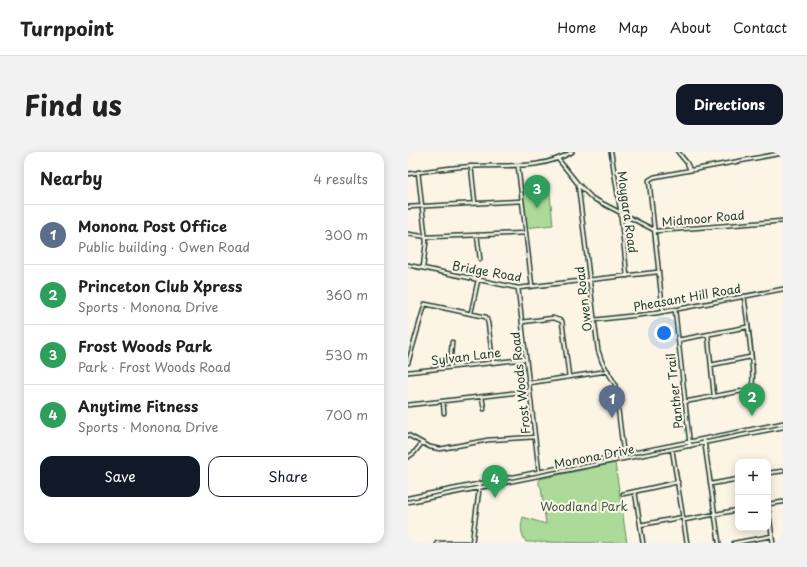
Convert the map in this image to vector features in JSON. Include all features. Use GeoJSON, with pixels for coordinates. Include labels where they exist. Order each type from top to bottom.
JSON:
{"type":"FeatureCollection","features":[{"type":"Feature","properties":{"kind":"street"},"geometry":{"type":"LineString","coordinates":[[408,174],[470,166],[518,166],[541,164],[558,159],[572,152]]}},
{"type":"Feature","properties":{"kind":"street","name":"Moygara Road"},"geometry":{"type":"LineString","coordinates":[[611,152],[620,212],[627,276]]}},
{"type":"Feature","properties":{"kind":"street"},"geometry":{"type":"LineString","coordinates":[[678,152],[687,163],[690,170]]}},
{"type":"Feature","properties":{"kind":"street"},"geometry":{"type":"LineString","coordinates":[[663,312],[648,185],[649,179],[783,153]]}},
{"type":"Feature","properties":{"kind":"street"},"geometry":{"type":"LineString","coordinates":[[558,159],[578,184]]}},
{"type":"Feature","properties":{"kind":"street"},"geometry":{"type":"LineString","coordinates":[[470,166],[475,203]]}},
{"type":"Feature","properties":{"kind":"street"},"geometry":{"type":"LineString","coordinates":[[518,166],[532,286]]}},
{"type":"Feature","properties":{"kind":"street"},"geometry":{"type":"LineString","coordinates":[[418,172],[426,255],[423,268]]}},
{"type":"Feature","properties":{"kind":"street","name":"Midmoor Road"},"geometry":{"type":"LineString","coordinates":[[578,184],[586,194]]}},
{"type":"Feature","properties":{"kind":"street","name":"Owen Road"},"geometry":{"type":"LineString","coordinates":[[578,184],[599,355],[616,385],[624,456]]}},
{"type":"Feature","properties":{"kind":"street","name":"Midmoor Road"},"geometry":{"type":"LineString","coordinates":[[579,192],[586,194],[654,230],[783,221]]}},
{"type":"Feature","properties":{"kind":"street"},"geometry":{"type":"LineString","coordinates":[[408,207],[422,205],[522,201]]}},
{"type":"Feature","properties":{"kind":"street"},"geometry":{"type":"LineString","coordinates":[[408,234],[425,237],[526,233]]}},
{"type":"Feature","properties":{"kind":"street"},"geometry":{"type":"LineString","coordinates":[[477,235],[480,259]]}},
{"type":"Feature","properties":{"kind":"street","name":"Bridge Road"},"geometry":{"type":"LineString","coordinates":[[408,265],[518,288],[658,272]]}},
{"type":"Feature","properties":{"kind":"street"},"geometry":{"type":"LineString","coordinates":[[471,312],[478,280]]}},
{"type":"Feature","properties":{"kind":"street","name":"Frost Woods Road"},"geometry":{"type":"LineString","coordinates":[[518,288],[539,474]]}},
{"type":"Feature","properties":{"kind":"street","name":"Pheasant Hill Road"},"geometry":{"type":"LineString","coordinates":[[594,320],[675,310],[783,288]]}},
{"type":"Feature","properties":{"kind":"street"},"geometry":{"type":"LineString","coordinates":[[684,402],[742,391],[749,389],[751,386],[750,357],[744,296]]}},
{"type":"Feature","properties":{"kind":"street"},"geometry":{"type":"LineString","coordinates":[[408,363],[424,304],[484,315],[487,318],[493,362]]}},
{"type":"Feature","properties":{"kind":"street","name":"Panther Trail"},"geometry":{"type":"LineString","coordinates":[[675,310],[690,446]]}},
{"type":"Feature","properties":{"kind":"street"},"geometry":{"type":"LineString","coordinates":[[522,322],[555,318],[562,321],[569,377]]}},
{"type":"Feature","properties":{"kind":"street"},"geometry":{"type":"LineString","coordinates":[[678,340],[747,327]]}},
{"type":"Feature","properties":{"kind":"street"},"geometry":{"type":"LineString","coordinates":[[708,335],[714,396]]}},
{"type":"Feature","properties":{"kind":"street"},"geometry":{"type":"LineString","coordinates":[[450,367],[452,342]]}},
{"type":"Feature","properties":{"kind":"street"},"geometry":{"type":"LineString","coordinates":[[711,365],[750,357]]}},
{"type":"Feature","properties":{"kind":"street","name":"Sylvan Lane"},"geometry":{"type":"LineString","coordinates":[[408,372],[526,358]]}},
{"type":"Feature","properties":{"kind":"street"},"geometry":{"type":"LineString","coordinates":[[529,383],[608,371]]}},
{"type":"Feature","properties":{"kind":"street"},"geometry":{"type":"LineString","coordinates":[[408,405],[530,391]]}},
{"type":"Feature","properties":{"kind":"street"},"geometry":{"type":"LineString","coordinates":[[482,397],[484,409]]}},
{"type":"Feature","properties":{"kind":"street"},"geometry":{"type":"LineString","coordinates":[[443,401],[444,413]]}},
{"type":"Feature","properties":{"kind":"street","name":"Monona Drive"},"geometry":{"type":"LineString","coordinates":[[671,448],[689,442],[783,423]]}},
{"type":"Feature","properties":{"kind":"street","name":"Monona Drive"},"geometry":{"type":"LineString","coordinates":[[408,502],[480,488],[624,456],[690,446],[783,427]]}},
{"type":"Feature","properties":{"kind":"street"},"geometry":{"type":"LineString","coordinates":[[408,434],[422,443],[440,449],[488,440],[535,438]]}},
{"type":"Feature","properties":{"kind":"street"},"geometry":{"type":"LineString","coordinates":[[704,439],[720,543]]}},
{"type":"Feature","properties":{"kind":"street"},"geometry":{"type":"LineString","coordinates":[[408,456],[414,453],[422,443]]}},
{"type":"Feature","properties":{"kind":"street"},"geometry":{"type":"LineString","coordinates":[[671,448],[678,482],[687,543]]}},
{"type":"Feature","properties":{"kind":"street"},"geometry":{"type":"LineString","coordinates":[[771,473],[783,471]]}},
{"type":"Feature","properties":{"kind":"street","name":"Monona Drive"},"geometry":{"type":"LineString","coordinates":[[408,498],[480,483],[539,474]]}},
{"type":"Feature","properties":{"kind":"street"},"geometry":{"type":"LineString","coordinates":[[711,484],[735,480]]}},
{"type":"Feature","properties":{"kind":"street"},"geometry":{"type":"LineString","coordinates":[[623,494],[678,482]]}},
{"type":"Feature","properties":{"kind":"street"},"geometry":{"type":"LineString","coordinates":[[472,543],[480,483]]}},
{"type":"Feature","properties":{"kind":"street"},"geometry":{"type":"LineString","coordinates":[[635,492],[644,543]]}},
{"type":"Feature","properties":{"kind":"street"},"geometry":{"type":"LineString","coordinates":[[771,504],[783,502]]}},
{"type":"Feature","properties":{"kind":"street"},"geometry":{"type":"LineString","coordinates":[[640,525],[735,511]]}},
{"type":"Feature","properties":{"kind":"street"},"geometry":{"type":"LineString","coordinates":[[771,529],[773,543]]}},
{"type":"Feature","properties":{"kind":"street"},"geometry":{"type":"LineString","coordinates":[[734,543],[772,536]]}},
{"type":"Feature","properties":{"kind":"street"},"geometry":{"type":"LineString","coordinates":[[437,543],[467,543]]}},
{"type":"Feature","properties":{"kind":"green space"},"geometry":{"type":"Polygon","coordinates":[[[549,183],[553,225],[525,228],[520,186],[549,183]]]}},
{"type":"Feature","properties":{"kind":"green space","name":"Woodland Park"},"geometry":{"type":"Polygon","coordinates":[[[615,463],[627,543],[526,542],[522,530],[523,517],[546,524],[539,479],[615,463]]]}},
{"type":"Feature","properties":{"kind":"place","name":"Frost Woods Park"},"geometry":{"type":"Point","coordinates":[537,208]}},
{"type":"Feature","properties":{"kind":"place","name":"Princeton Club Xpress"},"geometry":{"type":"Point","coordinates":[752,416]}},
{"type":"Feature","properties":{"kind":"place","name":"Monona Post Office"},"geometry":{"type":"Point","coordinates":[612,418]}},
{"type":"Feature","properties":{"kind":"place","name":"Anytime Fitness"},"geometry":{"type":"Point","coordinates":[495,498]}}]}
